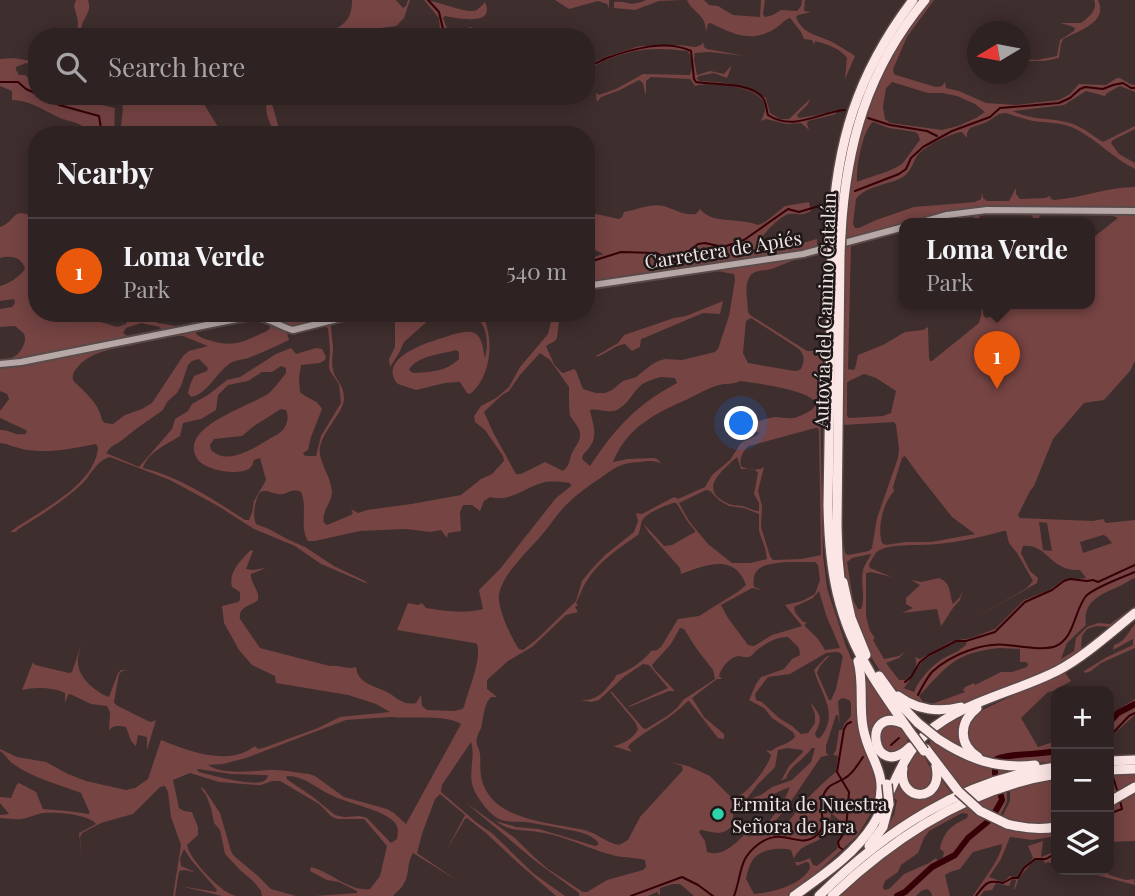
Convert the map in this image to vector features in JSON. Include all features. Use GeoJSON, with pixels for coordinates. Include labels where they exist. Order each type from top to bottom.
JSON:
{"type":"FeatureCollection","features":[{"type":"Feature","properties":{"kind":"highway","name":"Autovía del Camino Catalán"},"geometry":{"type":"LineString","coordinates":[[854,640],[838,568],[836,179],[850,116],[863,82],[877,53],[913,0]]}},
{"type":"Feature","properties":{"kind":"highway","name":"Autovía del Camino Catalán"},"geometry":{"type":"LineString","coordinates":[[836,235],[848,164],[863,107],[892,47],[925,0]]}},
{"type":"Feature","properties":{"kind":"highway","name":"Autovía del Camino Catalán"},"geometry":{"type":"LineString","coordinates":[[836,253],[829,533],[836,593],[854,640]]}},
{"type":"Feature","properties":{"kind":"highway"},"geometry":{"type":"LineString","coordinates":[[837,525],[843,581],[860,641],[879,677],[897,701],[925,750],[951,786],[955,787]]}},
{"type":"Feature","properties":{"kind":"highway"},"geometry":{"type":"LineString","coordinates":[[794,896],[845,858],[863,839],[878,817],[908,754],[924,736],[947,719],[1065,666],[1135,613]]}},
{"type":"Feature","properties":{"kind":"highway"},"geometry":{"type":"LineString","coordinates":[[812,883],[870,823],[881,790],[881,777],[865,737],[861,670],[854,640]]}},
{"type":"Feature","properties":{"kind":"highway"},"geometry":{"type":"LineString","coordinates":[[854,640],[875,676],[912,727]]}},
{"type":"Feature","properties":{"kind":"highway"},"geometry":{"type":"LineString","coordinates":[[879,677],[904,700],[924,709],[949,710],[977,701],[983,702]]}},
{"type":"Feature","properties":{"kind":"highway"},"geometry":{"type":"LineString","coordinates":[[984,762],[967,747],[963,738],[964,726],[972,713],[996,696]]}},
{"type":"Feature","properties":{"kind":"highway"},"geometry":{"type":"LineString","coordinates":[[821,895],[843,867],[877,837],[886,820],[889,804],[887,784],[863,717]]}},
{"type":"Feature","properties":{"kind":"highway"},"geometry":{"type":"LineString","coordinates":[[924,736],[898,756],[888,756],[879,750],[875,738],[880,726],[892,721],[912,727],[984,762],[1018,766],[1051,765]]}},
{"type":"Feature","properties":{"kind":"highway"},"geometry":{"type":"LineString","coordinates":[[925,750],[955,787],[980,811],[1007,824],[1035,828],[1051,826]]}},
{"type":"Feature","properties":{"kind":"highway"},"geometry":{"type":"LineString","coordinates":[[1114,759],[1127,758],[1134,763]]}},
{"type":"Feature","properties":{"kind":"highway"},"geometry":{"type":"LineString","coordinates":[[1114,769],[1134,763]]}},
{"type":"Feature","properties":{"kind":"highway"},"geometry":{"type":"LineString","coordinates":[[902,765],[904,784],[909,790],[919,794],[930,792],[935,786],[938,778],[936,766]]}},
{"type":"Feature","properties":{"kind":"highway"},"geometry":{"type":"LineString","coordinates":[[821,895],[853,864],[895,832],[938,806],[1051,767]]}},
{"type":"Feature","properties":{"kind":"highway"},"geometry":{"type":"LineString","coordinates":[[1014,780],[1023,784],[1051,777]]}},
{"type":"Feature","properties":{"kind":"highway"},"geometry":{"type":"LineString","coordinates":[[833,895],[909,833],[990,787]]}},
{"type":"Feature","properties":{"kind":"highway"},"geometry":{"type":"LineString","coordinates":[[1114,799],[1135,787]]}},
{"type":"Feature","properties":{"kind":"street"},"geometry":{"type":"LineString","coordinates":[[936,218],[987,209],[1135,211]]}},
{"type":"Feature","properties":{"kind":"street","name":"Carretera de Apiés"},"geometry":{"type":"LineString","coordinates":[[595,285],[794,255],[899,228]]}},
{"type":"Feature","properties":{"kind":"street"},"geometry":{"type":"LineString","coordinates":[[0,364],[218,322]]}},
{"type":"Feature","properties":{"kind":"street"},"geometry":{"type":"LineString","coordinates":[[276,322],[288,329],[299,329],[326,322]]}},
{"type":"Feature","properties":{"kind":"shaded area"},"geometry":{"type":"Polygon","coordinates":[[[76,0],[88,0],[89,11],[81,28],[78,28],[74,6],[76,0]]]}},
{"type":"Feature","properties":{"kind":"shaded area"},"geometry":{"type":"Polygon","coordinates":[[[352,0],[396,0],[403,8],[410,0],[404,18],[396,26],[338,28],[348,18],[352,0]]]}},
{"type":"Feature","properties":{"kind":"shaded area"},"geometry":{"type":"Polygon","coordinates":[[[424,0],[472,11],[485,2],[487,10],[480,18],[445,16],[443,18],[447,28],[440,28],[439,18],[424,0]]]}},
{"type":"Feature","properties":{"kind":"shaded area"},"geometry":{"type":"Polygon","coordinates":[[[555,0],[609,0],[609,8],[607,4],[598,1],[569,9],[555,0]]]}},
{"type":"Feature","properties":{"kind":"shaded area"},"geometry":{"type":"Polygon","coordinates":[[[646,0],[683,0],[659,1],[635,10],[614,8],[614,2],[631,4],[646,0]]]}},
{"type":"Feature","properties":{"kind":"shaded area"},"geometry":{"type":"Polygon","coordinates":[[[687,0],[704,0],[709,5],[718,6],[733,15],[760,17],[761,0],[765,0],[765,17],[781,10],[797,11],[802,0],[805,0],[804,11],[811,12],[796,17],[803,28],[855,56],[845,79],[847,58],[828,45],[815,41],[814,45],[812,40],[804,39],[790,18],[759,36],[735,34],[710,23],[706,32],[704,21],[687,0]]]}},
{"type":"Feature","properties":{"kind":"shaded area"},"geometry":{"type":"Polygon","coordinates":[[[930,0],[934,0],[907,37],[893,69],[894,74],[936,87],[945,82],[946,88],[986,103],[1016,105],[1059,100],[1070,94],[1079,84],[1106,85],[1120,78],[1135,85],[1135,92],[1120,86],[1105,96],[1086,91],[1064,105],[1013,111],[1073,124],[1103,142],[1135,126],[1135,129],[1111,143],[1119,154],[1135,163],[1135,169],[1076,129],[1006,113],[970,128],[967,138],[962,132],[931,145],[920,152],[904,176],[871,188],[856,199],[853,224],[855,228],[859,228],[914,207],[975,202],[981,199],[982,193],[987,201],[1009,201],[1016,188],[1020,199],[1050,196],[1054,200],[1135,187],[1135,361],[1130,371],[1104,400],[1084,403],[1053,439],[1034,486],[1018,515],[1020,518],[1093,521],[1103,519],[1106,523],[1135,520],[1135,578],[1090,604],[1086,625],[1067,643],[1061,659],[1074,651],[1076,638],[1087,627],[1098,623],[1110,624],[1135,606],[1135,610],[1112,627],[1096,626],[1087,629],[1082,636],[1081,650],[1057,667],[960,705],[943,707],[917,703],[899,692],[884,676],[861,634],[847,587],[844,565],[844,544],[845,553],[848,555],[872,548],[877,518],[899,449],[894,422],[843,425],[844,268],[850,186],[857,147],[883,73],[903,37],[930,0]],[[892,82],[886,88],[883,107],[885,119],[890,123],[942,130],[958,126],[985,112],[957,96],[928,93],[892,82]],[[873,122],[859,159],[857,182],[902,164],[920,140],[915,132],[889,128],[873,122]],[[864,374],[849,381],[849,418],[891,413],[896,391],[864,374]],[[905,456],[893,487],[894,491],[882,516],[882,543],[931,542],[975,534],[952,517],[905,456]],[[1039,522],[1043,550],[1052,551],[1047,523],[1039,522]],[[1006,531],[932,545],[883,548],[877,552],[869,564],[870,568],[892,577],[866,573],[866,616],[875,638],[873,640],[884,659],[899,656],[906,651],[899,658],[886,663],[899,680],[905,680],[913,673],[916,667],[915,657],[920,659],[952,641],[971,638],[995,629],[1024,600],[1049,590],[1064,580],[1086,578],[1080,570],[1062,567],[1042,551],[1023,546],[1021,553],[1030,571],[1038,578],[1037,583],[963,625],[1027,588],[1033,581],[1009,543],[1006,531]],[[1103,535],[1080,542],[1083,553],[1112,543],[1103,535]],[[871,554],[852,558],[847,562],[853,600],[858,609],[861,609],[863,571],[871,554]],[[953,643],[922,662],[904,688],[914,692],[931,668],[967,643],[953,643]],[[999,648],[972,653],[945,669],[919,696],[923,702],[932,704],[965,692],[965,687],[974,683],[975,685],[1001,672],[1027,667],[1028,664],[1020,662],[1020,649],[999,648]]]}},
{"type":"Feature","properties":{"kind":"shaded area"},"geometry":{"type":"Polygon","coordinates":[[[1094,0],[1098,0],[1100,8],[1096,20],[1063,39],[1059,58],[1030,61],[1057,56],[1060,40],[1075,28],[1060,23],[1081,23],[1090,16],[1094,0]]]}},
{"type":"Feature","properties":{"kind":"shaded area"},"geometry":{"type":"Polygon","coordinates":[[[703,42],[707,49],[745,56],[695,53],[697,75],[710,71],[724,74],[732,65],[727,78],[714,73],[699,76],[699,81],[734,85],[758,93],[766,98],[770,113],[780,119],[789,119],[810,99],[797,115],[799,118],[836,110],[836,114],[808,121],[809,130],[801,123],[787,124],[766,119],[761,121],[765,105],[754,93],[745,89],[712,84],[695,86],[690,79],[651,77],[646,81],[646,94],[643,83],[639,80],[601,97],[597,102],[596,93],[599,95],[616,89],[643,74],[690,75],[692,66],[687,51],[665,49],[637,51],[595,65],[595,62],[640,46],[701,45],[703,42]]]}},
{"type":"Feature","properties":{"kind":"shaded area"},"geometry":{"type":"Polygon","coordinates":[[[0,59],[28,60],[28,63],[16,67],[16,70],[19,75],[28,78],[28,103],[12,100],[12,91],[0,86],[0,59]]]}},
{"type":"Feature","properties":{"kind":"shaded area"},"geometry":{"type":"Polygon","coordinates":[[[33,105],[102,105],[115,108],[114,126],[82,126],[33,105]]]}},
{"type":"Feature","properties":{"kind":"shaded area"},"geometry":{"type":"Polygon","coordinates":[[[122,105],[205,105],[217,126],[121,126],[122,105]]]}},
{"type":"Feature","properties":{"kind":"shaded area"},"geometry":{"type":"Polygon","coordinates":[[[272,105],[278,126],[272,126],[266,106],[272,105]]]}},
{"type":"Feature","properties":{"kind":"shaded area"},"geometry":{"type":"Polygon","coordinates":[[[809,202],[811,211],[781,218],[759,242],[760,245],[792,246],[817,239],[817,253],[751,275],[747,286],[748,312],[807,351],[821,348],[823,351],[820,398],[823,555],[827,588],[858,674],[858,710],[875,767],[878,794],[872,812],[857,836],[803,885],[788,896],[694,896],[680,884],[673,884],[660,888],[660,896],[657,892],[648,896],[579,896],[579,893],[534,860],[465,802],[515,838],[548,869],[583,892],[607,880],[643,870],[646,867],[645,860],[612,855],[553,835],[501,825],[496,821],[598,845],[595,839],[588,835],[531,823],[505,821],[492,814],[472,784],[471,742],[442,785],[441,792],[493,834],[533,873],[565,896],[556,896],[467,818],[446,851],[465,815],[440,794],[435,799],[417,853],[458,881],[413,853],[405,882],[393,896],[315,896],[357,891],[339,882],[327,880],[310,871],[311,867],[355,888],[370,889],[380,876],[387,846],[364,819],[337,819],[319,804],[280,781],[261,785],[219,782],[190,773],[173,780],[179,808],[192,812],[198,827],[198,835],[187,845],[189,851],[200,867],[222,889],[236,896],[222,896],[180,886],[217,890],[184,849],[180,858],[181,866],[195,872],[179,871],[173,896],[181,845],[171,817],[165,786],[160,787],[133,814],[101,823],[82,833],[82,860],[79,833],[96,824],[92,821],[56,813],[19,819],[0,818],[0,815],[9,814],[0,803],[0,797],[11,798],[19,783],[36,792],[43,809],[90,813],[81,793],[28,773],[12,763],[0,749],[17,757],[46,762],[86,781],[126,790],[135,788],[148,779],[161,740],[208,755],[233,755],[255,746],[258,749],[263,748],[340,717],[390,712],[376,704],[348,695],[276,683],[275,676],[252,665],[239,650],[224,623],[222,606],[240,600],[240,592],[232,587],[232,576],[251,550],[253,551],[246,569],[266,568],[251,574],[258,600],[243,609],[240,619],[260,648],[330,666],[356,667],[363,680],[403,702],[416,703],[421,695],[422,706],[427,710],[462,709],[476,666],[477,644],[397,630],[408,603],[422,603],[426,608],[447,611],[483,609],[479,590],[500,569],[556,498],[571,486],[570,483],[546,482],[505,498],[490,497],[484,501],[480,511],[472,505],[463,505],[460,512],[461,531],[448,533],[447,538],[441,530],[430,532],[406,529],[360,531],[315,541],[308,541],[305,535],[301,492],[260,492],[254,516],[256,524],[305,547],[368,584],[321,564],[295,546],[254,529],[170,480],[110,457],[101,461],[82,484],[59,503],[16,532],[10,532],[76,486],[94,462],[98,448],[96,444],[41,451],[0,443],[0,430],[21,434],[27,432],[0,418],[0,411],[9,399],[7,394],[0,391],[0,360],[17,354],[24,345],[25,337],[15,326],[0,327],[0,309],[12,307],[15,303],[14,299],[0,301],[0,286],[25,269],[16,258],[0,258],[0,227],[15,215],[28,215],[28,322],[101,322],[117,327],[127,322],[156,322],[176,326],[199,322],[234,322],[198,329],[196,334],[207,340],[227,344],[240,342],[267,331],[270,328],[265,322],[337,322],[331,326],[332,367],[343,390],[344,399],[320,447],[332,493],[324,515],[324,523],[327,525],[351,515],[351,509],[358,513],[461,495],[492,474],[504,461],[503,456],[485,430],[475,422],[474,416],[481,406],[509,387],[520,367],[548,334],[551,322],[559,322],[557,338],[546,346],[554,364],[563,373],[574,369],[583,389],[596,393],[612,390],[658,361],[682,360],[718,349],[729,316],[734,274],[715,270],[595,288],[595,257],[603,254],[595,250],[595,214],[619,219],[624,212],[658,205],[687,214],[696,214],[700,209],[719,219],[758,225],[785,206],[809,202]],[[751,318],[746,321],[743,353],[748,363],[795,371],[800,370],[804,359],[799,349],[751,318]],[[141,323],[126,328],[123,333],[131,336],[161,329],[141,323]],[[323,326],[287,333],[289,340],[230,363],[202,392],[191,397],[188,393],[194,376],[207,371],[208,368],[199,359],[192,361],[177,393],[163,410],[106,453],[139,467],[172,429],[175,419],[227,380],[240,377],[276,354],[291,348],[296,354],[316,348],[322,349],[325,360],[301,365],[299,378],[300,392],[322,409],[308,450],[303,453],[305,456],[316,456],[321,436],[341,403],[339,384],[329,367],[328,328],[323,326]],[[167,335],[132,342],[131,346],[95,354],[78,367],[73,376],[74,381],[94,402],[105,423],[113,424],[125,415],[152,403],[183,356],[189,351],[208,346],[183,336],[167,335]],[[540,353],[509,391],[484,412],[516,474],[545,462],[563,471],[568,466],[580,433],[570,415],[569,387],[550,360],[540,353]],[[281,366],[272,372],[262,372],[248,381],[228,385],[218,395],[216,410],[201,419],[183,423],[180,436],[153,453],[143,468],[183,483],[245,520],[249,520],[254,501],[266,480],[260,458],[254,460],[250,468],[244,471],[222,471],[202,464],[194,448],[197,437],[218,419],[269,393],[286,373],[286,368],[281,366]],[[661,377],[640,386],[617,410],[590,410],[594,436],[582,459],[590,466],[628,418],[677,383],[675,378],[661,377]],[[740,381],[703,391],[654,416],[634,430],[613,462],[654,458],[662,464],[652,461],[630,463],[607,473],[564,507],[516,564],[501,586],[499,600],[505,622],[519,649],[523,650],[537,639],[576,601],[582,581],[590,571],[634,532],[638,521],[636,513],[642,514],[672,498],[678,499],[705,487],[712,475],[730,460],[741,443],[759,433],[754,430],[733,429],[775,417],[797,417],[812,409],[815,402],[809,396],[796,391],[740,381]],[[281,409],[242,436],[214,439],[210,445],[211,450],[227,457],[244,453],[281,432],[287,420],[286,410],[281,409]],[[818,428],[749,446],[743,452],[741,460],[741,466],[748,469],[741,469],[737,457],[720,474],[713,486],[718,498],[729,504],[759,511],[759,503],[754,494],[758,473],[754,469],[764,467],[758,491],[762,506],[761,527],[773,560],[821,555],[818,428]],[[706,490],[679,503],[689,521],[708,544],[732,563],[767,559],[759,531],[759,514],[729,506],[706,490]],[[676,503],[647,515],[643,520],[638,535],[597,568],[576,603],[578,612],[566,615],[532,647],[508,661],[487,680],[487,689],[497,697],[491,697],[486,704],[477,744],[482,782],[491,798],[501,807],[527,818],[589,831],[619,845],[628,840],[640,817],[683,770],[682,766],[670,762],[688,766],[710,776],[730,796],[737,796],[750,787],[767,764],[771,755],[766,750],[771,751],[795,737],[793,732],[772,718],[764,708],[749,700],[761,677],[784,669],[792,659],[800,655],[799,648],[788,637],[768,643],[749,657],[738,656],[732,659],[720,673],[722,679],[717,679],[692,698],[704,717],[724,734],[724,739],[718,738],[689,701],[629,745],[632,752],[613,746],[628,740],[638,729],[610,692],[646,729],[715,679],[713,670],[684,629],[680,628],[671,644],[652,665],[675,691],[629,707],[668,688],[649,665],[643,664],[625,676],[599,700],[580,700],[597,697],[616,675],[630,669],[651,651],[661,647],[678,619],[699,616],[746,585],[741,575],[727,565],[709,565],[681,574],[680,568],[643,523],[664,546],[672,545],[695,532],[676,503]],[[815,562],[763,567],[755,574],[754,587],[762,590],[752,588],[721,605],[748,645],[754,646],[772,635],[802,626],[785,605],[815,594],[820,580],[815,562]],[[819,591],[813,598],[794,607],[803,622],[807,622],[805,626],[825,650],[840,648],[819,591]],[[837,652],[826,653],[790,674],[768,677],[755,694],[756,700],[801,734],[808,733],[815,723],[810,702],[820,717],[815,734],[820,738],[826,729],[829,712],[814,670],[830,655],[817,673],[831,700],[843,656],[837,652]],[[842,698],[838,701],[840,725],[838,715],[826,746],[826,753],[829,755],[821,757],[785,810],[766,831],[782,833],[806,800],[836,772],[838,756],[833,755],[839,730],[842,730],[851,716],[849,700],[842,698]],[[428,718],[346,720],[246,758],[208,765],[231,771],[279,770],[309,774],[344,797],[387,809],[406,824],[461,724],[446,719],[428,718]],[[815,748],[781,781],[802,750],[778,750],[775,767],[746,800],[792,780],[811,762],[815,748]],[[198,769],[199,772],[251,783],[264,781],[268,776],[198,769]],[[287,776],[288,780],[335,815],[367,818],[391,843],[397,839],[398,831],[391,819],[333,796],[300,778],[287,776]],[[790,787],[761,801],[734,807],[732,826],[724,832],[700,830],[707,852],[722,852],[735,844],[758,822],[748,837],[761,829],[779,809],[790,787]],[[831,813],[826,833],[804,847],[794,859],[791,850],[781,849],[764,851],[755,857],[746,879],[754,894],[777,890],[793,883],[810,868],[809,863],[797,866],[795,862],[810,858],[813,865],[817,866],[837,849],[843,832],[839,820],[831,813]]]}},
{"type":"Feature","properties":{"kind":"shaded area"},"geometry":{"type":"Polygon","coordinates":[[[723,301],[720,314],[703,313],[641,339],[640,347],[632,351],[625,344],[596,356],[618,343],[624,335],[686,316],[723,301]]]}},
{"type":"Feature","properties":{"kind":"shaded area"},"geometry":{"type":"Polygon","coordinates":[[[395,322],[427,322],[404,342],[390,367],[389,359],[395,347],[395,322]]]}},
{"type":"Feature","properties":{"kind":"shaded area"},"geometry":{"type":"Polygon","coordinates":[[[480,322],[485,322],[488,333],[487,367],[477,387],[470,394],[460,382],[416,390],[398,384],[393,375],[398,360],[415,348],[454,334],[471,332],[478,335],[485,358],[487,347],[480,322]],[[456,350],[437,354],[417,362],[409,370],[413,373],[432,372],[459,359],[459,352],[456,350]]]}},
{"type":"Feature","properties":{"kind":"shaded area"},"geometry":{"type":"Polygon","coordinates":[[[939,578],[948,586],[953,604],[963,589],[960,600],[940,628],[937,609],[902,613],[913,608],[906,604],[906,598],[920,585],[911,580],[921,582],[939,578]]]}},
{"type":"Feature","properties":{"kind":"shaded area"},"geometry":{"type":"Polygon","coordinates":[[[1135,624],[1135,648],[1085,673],[1084,671],[1107,657],[1133,645],[1133,639],[1113,650],[1114,645],[1124,639],[1135,624]]]}},
{"type":"Feature","properties":{"kind":"shaded area"},"geometry":{"type":"Polygon","coordinates":[[[81,645],[78,661],[81,674],[104,695],[109,697],[118,673],[128,670],[119,674],[114,702],[148,721],[156,720],[147,750],[147,737],[138,735],[136,746],[126,727],[114,726],[109,731],[110,712],[107,706],[91,704],[70,694],[65,703],[65,693],[55,690],[22,690],[33,662],[35,665],[72,672],[81,645]]]}},
{"type":"Feature","properties":{"kind":"shaded area"},"geometry":{"type":"Polygon","coordinates":[[[864,670],[897,718],[873,730],[871,735],[865,717],[864,670]]]}},
{"type":"Feature","properties":{"kind":"shaded area"},"geometry":{"type":"Polygon","coordinates":[[[1064,671],[1071,681],[1062,686],[1051,686],[1051,691],[1021,718],[1038,747],[1051,743],[1051,761],[1011,763],[979,753],[968,737],[968,728],[978,712],[1064,671]]]}},
{"type":"Feature","properties":{"kind":"shaded area"},"geometry":{"type":"Polygon","coordinates":[[[1135,699],[1135,715],[1114,734],[1114,714],[1135,699]]]}},
{"type":"Feature","properties":{"kind":"shaded area"},"geometry":{"type":"Polygon","coordinates":[[[969,711],[966,751],[934,732],[969,711]]]}},
{"type":"Feature","properties":{"kind":"shaded area"},"geometry":{"type":"Polygon","coordinates":[[[898,724],[908,733],[907,745],[895,752],[890,751],[881,743],[881,735],[886,726],[898,724]]]}},
{"type":"Feature","properties":{"kind":"shaded area"},"geometry":{"type":"Polygon","coordinates":[[[931,736],[952,751],[1033,768],[994,777],[962,790],[929,747],[931,736]]]}},
{"type":"Feature","properties":{"kind":"shaded area"},"geometry":{"type":"Polygon","coordinates":[[[916,752],[923,754],[934,775],[931,784],[923,790],[913,788],[906,780],[907,770],[916,752]]]}},
{"type":"Feature","properties":{"kind":"shaded area"},"geometry":{"type":"Polygon","coordinates":[[[1135,774],[1135,784],[1114,796],[1114,775],[1135,774]]]}},
{"type":"Feature","properties":{"kind":"shaded area"},"geometry":{"type":"Polygon","coordinates":[[[899,779],[903,789],[936,791],[941,779],[952,794],[884,836],[894,815],[897,800],[892,797],[899,779]]]}},
{"type":"Feature","properties":{"kind":"shaded area"},"geometry":{"type":"Polygon","coordinates":[[[1051,781],[1051,822],[1033,825],[1001,819],[1010,801],[1010,790],[1051,781]]]}},
{"type":"Feature","properties":{"kind":"shaded area"},"geometry":{"type":"Polygon","coordinates":[[[200,787],[220,813],[234,856],[271,889],[296,896],[262,896],[254,882],[225,854],[220,830],[214,823],[206,795],[200,787]]]}},
{"type":"Feature","properties":{"kind":"shaded area"},"geometry":{"type":"Polygon","coordinates":[[[1135,789],[1135,841],[1114,842],[1114,803],[1135,789]]]}},
{"type":"Feature","properties":{"kind":"shaded area"},"geometry":{"type":"Polygon","coordinates":[[[1007,791],[1007,802],[999,818],[975,803],[1007,791]]]}},
{"type":"Feature","properties":{"kind":"shaded area"},"geometry":{"type":"Polygon","coordinates":[[[966,806],[987,820],[1009,829],[1032,833],[1051,831],[1051,837],[1032,840],[1010,837],[1001,859],[989,877],[1003,882],[1010,876],[1017,878],[1033,858],[1028,846],[1043,841],[1041,857],[1051,853],[1051,863],[1045,864],[1044,860],[1034,860],[1019,878],[1015,889],[1016,880],[1012,879],[1009,886],[996,883],[992,890],[984,891],[980,896],[973,896],[995,863],[1002,844],[973,852],[960,869],[945,875],[950,896],[932,896],[927,889],[916,896],[839,896],[900,846],[966,806]],[[962,813],[929,831],[918,853],[885,881],[884,890],[889,889],[904,874],[943,857],[944,852],[940,849],[946,834],[953,826],[967,818],[968,814],[962,813]]]}},
{"type":"Feature","properties":{"kind":"shaded area"},"geometry":{"type":"Polygon","coordinates":[[[1097,875],[1134,879],[1135,885],[1097,875]]]}},
{"type":"Feature","properties":{"kind":"waterway"},"geometry":{"type":"LineString","coordinates":[[428,0],[439,12],[443,28]]}},
{"type":"Feature","properties":{"kind":"waterway"},"geometry":{"type":"LineString","coordinates":[[595,64],[638,49],[681,47],[691,51],[696,82],[750,89],[763,98],[768,115],[778,120],[806,120],[845,110]]}},
{"type":"Feature","properties":{"kind":"waterway"},"geometry":{"type":"LineString","coordinates":[[0,82],[18,82],[28,90]]}},
{"type":"Feature","properties":{"kind":"waterway"},"geometry":{"type":"LineString","coordinates":[[855,191],[899,174],[923,147],[952,131],[990,117],[1000,108],[1059,103],[1085,87],[1103,89],[1123,83],[1135,88]]}},
{"type":"Feature","properties":{"kind":"waterway"},"geometry":{"type":"LineString","coordinates":[[59,105],[99,116],[101,126]]}},
{"type":"Feature","properties":{"kind":"waterway"},"geometry":{"type":"LineString","coordinates":[[868,118],[890,125],[927,131],[937,136]]}},
{"type":"Feature","properties":{"kind":"waterway"},"geometry":{"type":"LineString","coordinates":[[595,260],[621,252],[656,253],[677,260],[698,244],[723,247],[744,240],[788,209],[799,212],[819,206]]}},
{"type":"Feature","properties":{"kind":"waterway"},"geometry":{"type":"LineString","coordinates":[[905,682],[929,655],[956,641],[966,641],[995,632],[1025,602],[1052,590],[1064,581],[1070,579],[1098,582],[1135,565]]}},
{"type":"Feature","properties":{"kind":"waterway"},"geometry":{"type":"LineString","coordinates":[[918,695],[932,672],[967,651],[998,645],[1039,648],[1056,646],[1071,630],[1086,596],[1135,572]]}},
{"type":"Feature","properties":{"kind":"waterway"},"geometry":{"type":"LineString","coordinates":[[1114,717],[1135,704]]}},
{"type":"Feature","properties":{"kind":"waterway"},"geometry":{"type":"LineString","coordinates":[[1114,732],[1135,713]]}},
{"type":"Feature","properties":{"kind":"waterway"},"geometry":{"type":"LineString","coordinates":[[842,849],[838,842],[846,830],[849,792],[837,772],[844,729],[851,722]]}},
{"type":"Feature","properties":{"kind":"waterway"},"geometry":{"type":"LineString","coordinates":[[891,745],[899,738]]}},
{"type":"Feature","properties":{"kind":"waterway"},"geometry":{"type":"LineString","coordinates":[[897,896],[932,867],[955,855],[968,838],[991,819],[1002,800],[995,773],[995,760],[1007,756],[1051,752]]}},
{"type":"Feature","properties":{"kind":"waterway"},"geometry":{"type":"LineString","coordinates":[[734,896],[745,859],[757,845],[775,837],[807,840],[817,835],[822,827],[821,804],[826,790],[850,774],[863,757]]}},
{"type":"Feature","properties":{"kind":"waterway"},"geometry":{"type":"LineString","coordinates":[[1114,780],[1117,790]]}},
{"type":"Feature","properties":{"kind":"waterway"},"geometry":{"type":"LineString","coordinates":[[1114,812],[1122,809],[1120,801]]}},
{"type":"Feature","properties":{"kind":"waterway"},"geometry":{"type":"LineString","coordinates":[[976,896],[987,884],[1018,878],[1024,868],[1035,859],[1051,856]]}},
{"type":"Feature","properties":{"kind":"waterway"},"geometry":{"type":"LineString","coordinates":[[631,896],[682,877],[713,896]]}},
{"type":"Feature","properties":{"kind":"place","name":"Loma Verde"},"geometry":{"type":"Point","coordinates":[997,389]}},
{"type":"Feature","properties":{"kind":"place","name":"Ermita de Nuestra Señora de Jara"},"geometry":{"type":"Point","coordinates":[718,814]}}]}
